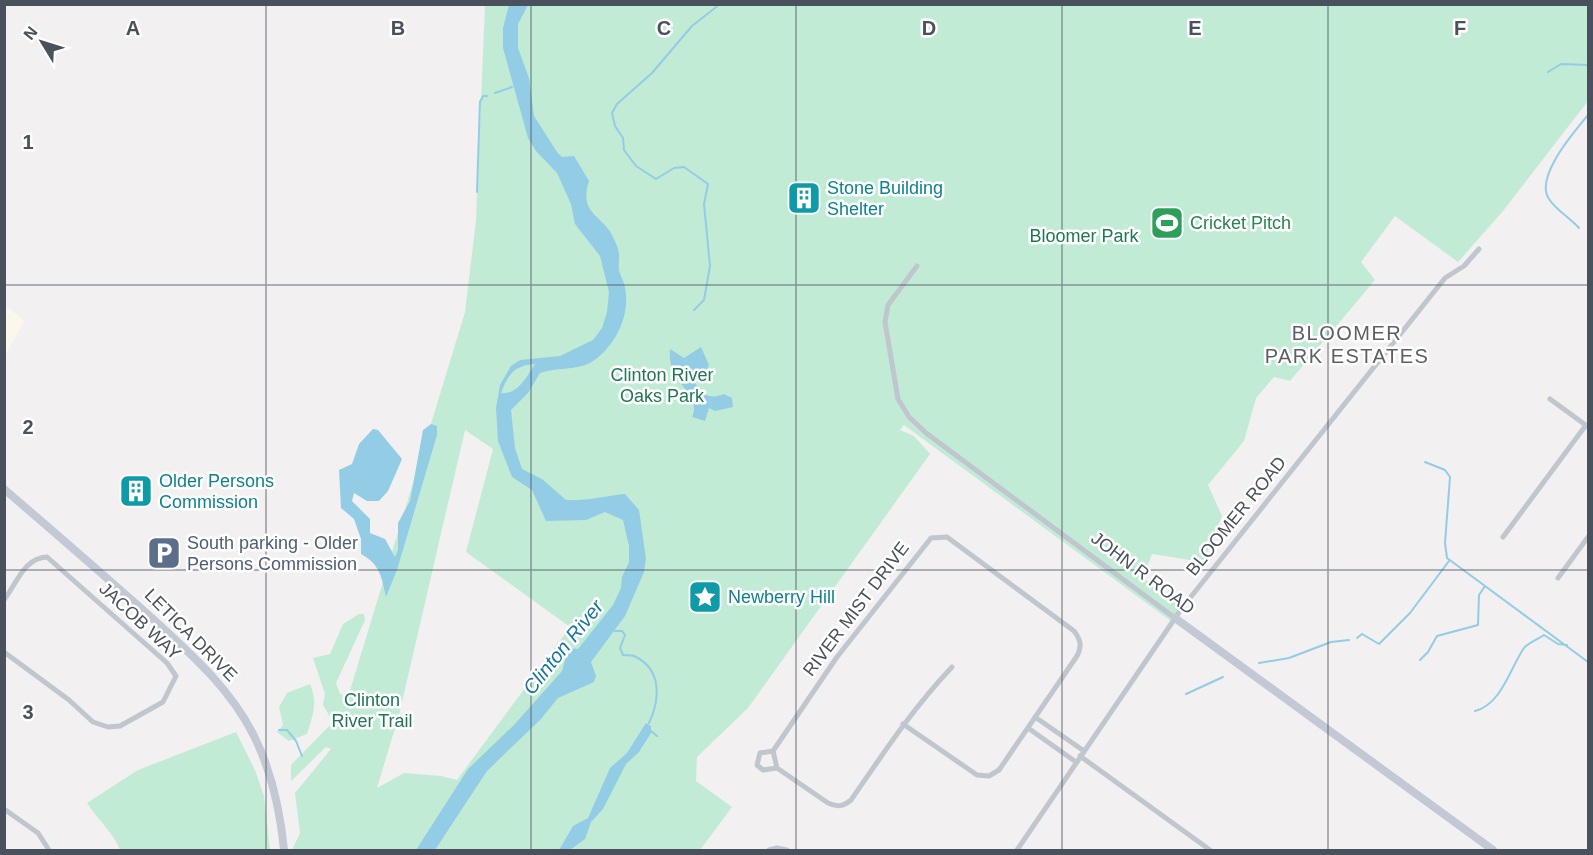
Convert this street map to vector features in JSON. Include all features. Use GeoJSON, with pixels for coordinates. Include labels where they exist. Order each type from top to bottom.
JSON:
{"type":"FeatureCollection","features":[{"type":"Feature","properties":{"kind":"street","name":"BLOOMER ROAD"},"geometry":{"type":"LineString","coordinates":[[1017,850],[1175,618],[1445,278],[1464,266],[1479,249]]}},
{"type":"Feature","properties":{"kind":"street","name":"JOHN R ROAD"},"geometry":{"type":"LineString","coordinates":[[917,266],[893,297],[885,313],[896,391],[903,408],[926,433],[1493,850]]}},
{"type":"Feature","properties":{"kind":"street"},"geometry":{"type":"LineString","coordinates":[[1503,537],[1588,426],[1550,399]]}},
{"type":"Feature","properties":{"kind":"street","name":"LETICA DRIVE"},"geometry":{"type":"LineString","coordinates":[[4,489],[190,653],[225,690],[254,736],[268,768],[280,814],[284,850]]}},
{"type":"Feature","properties":{"kind":"street","name":"RIVER MIST DRIVE"},"geometry":{"type":"LineString","coordinates":[[936,536],[947,537],[1078,635],[1080,650],[999,770],[985,777],[978,775],[903,724],[851,800],[842,806],[828,803],[777,768],[763,770],[757,765],[760,753],[773,751],[848,643],[922,546],[936,536]]}},
{"type":"Feature","properties":{"kind":"street"},"geometry":{"type":"LineString","coordinates":[[1558,578],[1588,537]]}},
{"type":"Feature","properties":{"kind":"street","name":"JACOB WAY"},"geometry":{"type":"LineString","coordinates":[[4,600],[28,563],[36,557],[47,557],[167,663],[176,676],[163,702],[120,726],[108,727],[93,722],[69,700],[4,652]]}},
{"type":"Feature","properties":{"kind":"street"},"geometry":{"type":"LineString","coordinates":[[903,724],[922,698],[952,667]]}},
{"type":"Feature","properties":{"kind":"street"},"geometry":{"type":"LineString","coordinates":[[1035,717],[1210,850]]}},
{"type":"Feature","properties":{"kind":"street"},"geometry":{"type":"LineString","coordinates":[[1028,728],[1076,762]]}},
{"type":"Feature","properties":{"kind":"street"},"geometry":{"type":"LineString","coordinates":[[773,751],[777,768]]}},
{"type":"Feature","properties":{"kind":"street"},"geometry":{"type":"LineString","coordinates":[[4,809],[38,833],[49,850]]}},
{"type":"Feature","properties":{"kind":"street"},"geometry":{"type":"LineString","coordinates":[[769,850],[777,848],[787,850]]}},
{"type":"Feature","properties":{"kind":"shaded area"},"geometry":{"type":"Polygon","coordinates":[[[5,305],[24,321],[5,356],[5,305]]]}},
{"type":"Feature","properties":{"kind":"green space"},"geometry":{"type":"Polygon","coordinates":[[[485,5],[1588,5],[1588,101],[1503,211],[1458,262],[1395,216],[1361,262],[1375,280],[1290,381],[1274,377],[1256,398],[1244,441],[1208,485],[1222,516],[1203,562],[1152,554],[1143,578],[1182,606],[1171,621],[904,425],[900,430],[914,436],[930,454],[748,708],[697,757],[696,781],[732,807],[700,850],[292,850],[300,833],[295,793],[331,749],[326,747],[291,781],[291,765],[333,722],[323,705],[325,694],[313,658],[330,654],[343,624],[359,614],[364,614],[365,620],[336,683],[340,694],[348,697],[465,312],[476,220],[485,5]],[[465,430],[399,715],[377,788],[404,773],[441,776],[457,780],[570,627],[466,552],[493,449],[465,430]]]}},
{"type":"Feature","properties":{"kind":"green space"},"geometry":{"type":"Polygon","coordinates":[[[310,684],[314,703],[307,734],[289,741],[277,732],[283,725],[279,707],[287,693],[310,684]]]}},
{"type":"Feature","properties":{"kind":"green space"},"geometry":{"type":"Polygon","coordinates":[[[236,732],[255,770],[264,796],[270,850],[120,850],[87,803],[138,770],[236,732]]]}},
{"type":"Feature","properties":{"kind":"water"},"geometry":{"type":"Polygon","coordinates":[[[509,5],[528,5],[518,24],[518,48],[529,78],[534,116],[557,152],[562,157],[574,156],[589,181],[587,201],[589,208],[610,231],[619,252],[619,270],[626,298],[626,309],[619,330],[614,340],[599,357],[584,365],[540,373],[528,393],[511,410],[515,448],[522,469],[542,479],[566,500],[625,494],[639,510],[646,559],[644,572],[625,616],[591,662],[596,676],[594,682],[558,698],[541,719],[487,771],[435,850],[416,850],[468,769],[514,725],[562,671],[568,648],[578,649],[613,605],[629,562],[629,546],[623,520],[605,512],[586,520],[546,521],[532,490],[512,477],[498,441],[496,408],[500,385],[511,366],[520,360],[560,356],[593,340],[602,328],[607,312],[609,292],[600,256],[575,224],[571,204],[557,173],[536,151],[528,138],[503,48],[503,28],[509,5]],[[535,364],[522,366],[513,372],[501,393],[517,388],[535,364]]]}},
{"type":"Feature","properties":{"kind":"water"},"geometry":{"type":"Polygon","coordinates":[[[701,347],[709,365],[705,374],[692,371],[698,388],[706,395],[724,394],[732,398],[733,407],[715,411],[709,408],[705,421],[692,417],[693,401],[678,380],[670,361],[670,349],[684,358],[701,347]]]}},
{"type":"Feature","properties":{"kind":"water"},"geometry":{"type":"Polygon","coordinates":[[[431,424],[437,426],[437,435],[397,570],[386,597],[376,567],[361,554],[361,539],[354,519],[341,508],[339,470],[352,464],[359,444],[373,429],[378,430],[402,459],[388,491],[379,501],[367,501],[354,493],[352,501],[370,519],[370,533],[385,539],[395,557],[398,550],[398,523],[410,501],[423,430],[431,424]]]}},
{"type":"Feature","properties":{"kind":"water"},"geometry":{"type":"Polygon","coordinates":[[[646,723],[651,726],[651,733],[639,752],[626,764],[603,809],[591,822],[585,839],[570,850],[559,850],[573,826],[588,818],[610,768],[627,753],[646,723]]]}},
{"type":"Feature","properties":{"kind":"waterway"},"geometry":{"type":"LineString","coordinates":[[694,310],[704,300],[710,266],[704,204],[708,184],[684,167],[674,168],[656,179],[636,166],[624,150],[623,138],[615,126],[612,113],[617,104],[652,73],[692,26],[720,4]]}},
{"type":"Feature","properties":{"kind":"waterway"},"geometry":{"type":"LineString","coordinates":[[1548,72],[1561,64],[1588,65]]}},
{"type":"Feature","properties":{"kind":"waterway"},"geometry":{"type":"LineString","coordinates":[[495,93],[512,87]]}},
{"type":"Feature","properties":{"kind":"waterway"},"geometry":{"type":"LineString","coordinates":[[477,192],[480,102],[483,96],[487,96]]}},
{"type":"Feature","properties":{"kind":"waterway"},"geometry":{"type":"LineString","coordinates":[[1579,228],[1552,203],[1546,190],[1551,167],[1588,115]]}},
{"type":"Feature","properties":{"kind":"waterway"},"geometry":{"type":"LineString","coordinates":[[1425,462],[1445,470],[1450,477],[1445,543],[1447,558],[1588,662]]}},
{"type":"Feature","properties":{"kind":"waterway"},"geometry":{"type":"LineString","coordinates":[[1357,638],[1362,634],[1379,644],[1410,613],[1449,561]]}},
{"type":"Feature","properties":{"kind":"waterway"},"geometry":{"type":"LineString","coordinates":[[1420,660],[1428,652],[1437,636],[1478,625],[1479,595],[1485,586]]}},
{"type":"Feature","properties":{"kind":"waterway"},"geometry":{"type":"LineString","coordinates":[[615,631],[622,631],[625,635],[620,648],[623,655],[634,656],[644,663],[651,670],[654,678],[657,695],[649,723]]}},
{"type":"Feature","properties":{"kind":"waterway"},"geometry":{"type":"LineString","coordinates":[[1475,711],[1484,707],[1499,693],[1528,644],[1544,635],[1558,644],[1567,645]]}},
{"type":"Feature","properties":{"kind":"waterway"},"geometry":{"type":"LineString","coordinates":[[1259,663],[1289,658],[1331,642],[1349,640]]}},
{"type":"Feature","properties":{"kind":"waterway"},"geometry":{"type":"LineString","coordinates":[[1186,694],[1223,677]]}},
{"type":"Feature","properties":{"kind":"waterway"},"geometry":{"type":"LineString","coordinates":[[279,730],[287,730],[296,741],[302,756]]}},
{"type":"Feature","properties":{"kind":"waterway"},"geometry":{"type":"LineString","coordinates":[[651,731],[657,736]]}},
{"type":"Feature","properties":{"kind":"place","name":"Stone Building Shelter"},"geometry":{"type":"Point","coordinates":[804,198]}},
{"type":"Feature","properties":{"kind":"place","name":"Cricket Pitch"},"geometry":{"type":"Point","coordinates":[1167,223]}},
{"type":"Feature","properties":{"kind":"place","name":"Older Persons Commission"},"geometry":{"type":"Point","coordinates":[136,491]}},
{"type":"Feature","properties":{"kind":"place","name":"South parking - Older Persons Commission"},"geometry":{"type":"Point","coordinates":[164,553]}},
{"type":"Feature","properties":{"kind":"place","name":"Newberry Hill"},"geometry":{"type":"Point","coordinates":[705,597]}},
{"type":"Feature","properties":{"kind":"district","name":"BLOOMER PARK ESTATES"},"geometry":{"type":"Point","coordinates":[1347,344]}},
{"type":"Feature","properties":{"kind":"park label","name":"Bloomer Park"},"geometry":{"type":"Point","coordinates":[1084,236]}},
{"type":"Feature","properties":{"kind":"park label","name":"Clinton River Oaks Park"},"geometry":{"type":"Point","coordinates":[662,385]}},
{"type":"Feature","properties":{"kind":"park label","name":"Clinton River Trail"},"geometry":{"type":"Point","coordinates":[372,710]}},
{"type":"Feature","properties":{"kind":"water label","name":"Clinton River"},"geometry":{"type":"Point","coordinates":[563,647]}}]}
